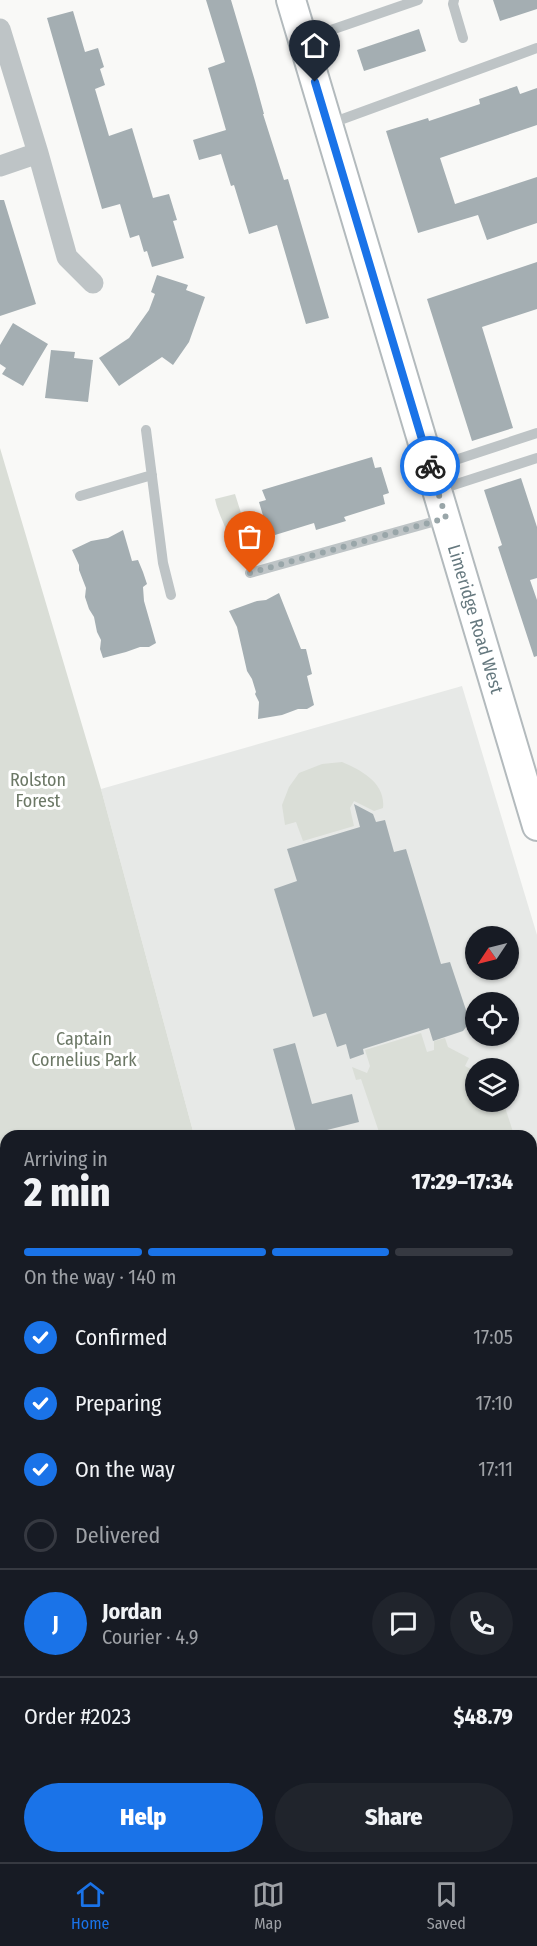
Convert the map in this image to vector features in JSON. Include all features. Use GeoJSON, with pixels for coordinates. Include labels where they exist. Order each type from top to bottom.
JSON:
{"type":"FeatureCollection","features":[{"type":"Feature","properties":{"kind":"street","name":"Limeridge Road West"},"geometry":{"type":"LineString","coordinates":[[291,0],[537,826]]}},
{"type":"Feature","properties":{"kind":"street"},"geometry":{"type":"LineString","coordinates":[[0,29],[38,153],[66,257],[93,283]]}},
{"type":"Feature","properties":{"kind":"street"},"geometry":{"type":"LineString","coordinates":[[0,166],[38,153]]}},
{"type":"Feature","properties":{"kind":"lane"},"geometry":{"type":"LineString","coordinates":[[303,39],[418,0]]}},
{"type":"Feature","properties":{"kind":"lane"},"geometry":{"type":"LineString","coordinates":[[454,0],[453,4],[463,38]]}},
{"type":"Feature","properties":{"kind":"lane"},"geometry":{"type":"LineString","coordinates":[[328,124],[537,48]]}},
{"type":"Feature","properties":{"kind":"lane"},"geometry":{"type":"LineString","coordinates":[[146,430],[163,563],[171,596]]}},
{"type":"Feature","properties":{"kind":"lane"},"geometry":{"type":"LineString","coordinates":[[434,480],[537,433]]}},
{"type":"Feature","properties":{"kind":"lane"},"geometry":{"type":"LineString","coordinates":[[434,480],[537,458]]}},
{"type":"Feature","properties":{"kind":"lane"},"geometry":{"type":"LineString","coordinates":[[80,496],[152,476]]}},
{"type":"Feature","properties":{"kind":"lane"},"geometry":{"type":"LineString","coordinates":[[250,573],[446,518]]}},
{"type":"Feature","properties":{"kind":"shaded area"},"geometry":{"type":"Polygon","coordinates":[[[462,686],[537,935],[537,1130],[193,1130],[101,789],[462,686]]]}},
{"type":"Feature","properties":{"kind":"green space","name":"Captain Cornelius Park"},"geometry":{"type":"Polygon","coordinates":[[[0,448],[101,789],[193,1130],[0,1130],[0,448]]]}},
{"type":"Feature","properties":{"kind":"green space"},"geometry":{"type":"Polygon","coordinates":[[[235,494],[247,532],[229,538],[215,499],[235,494]]]}},
{"type":"Feature","properties":{"kind":"green space"},"geometry":{"type":"Polygon","coordinates":[[[342,762],[371,779],[381,791],[383,808],[374,811],[354,801],[350,808],[354,826],[303,841],[296,822],[285,825],[282,805],[289,787],[299,773],[322,764],[342,762]]]}},
{"type":"Feature","properties":{"kind":"green space"},"geometry":{"type":"Polygon","coordinates":[[[421,1033],[427,1052],[434,1050],[434,1041],[445,1038],[448,1047],[469,1058],[465,1058],[465,1112],[507,1112],[512,1130],[378,1130],[361,1079],[356,1080],[352,1067],[367,1073],[370,1066],[365,1050],[421,1033]]]}},
{"type":"Feature","properties":{"kind":"building"},"geometry":{"type":"Polygon","coordinates":[[[206,0],[231,0],[263,114],[284,180],[288,179],[329,318],[306,324],[277,225],[249,234],[234,185],[231,186],[221,154],[199,160],[193,140],[226,130],[208,68],[225,62],[206,0]]]}},
{"type":"Feature","properties":{"kind":"building"},"geometry":{"type":"Polygon","coordinates":[[[493,0],[537,0],[537,9],[500,21],[493,0]]]}},
{"type":"Feature","properties":{"kind":"building"},"geometry":{"type":"Polygon","coordinates":[[[73,11],[85,52],[98,48],[104,67],[100,69],[105,85],[95,89],[109,136],[132,128],[153,198],[169,194],[177,220],[173,221],[184,258],[152,267],[139,235],[130,238],[120,204],[102,209],[47,18],[73,11]]]}},
{"type":"Feature","properties":{"kind":"building"},"geometry":{"type":"Polygon","coordinates":[[[419,29],[426,51],[364,71],[357,50],[419,29]]]}},
{"type":"Feature","properties":{"kind":"building"},"geometry":{"type":"Polygon","coordinates":[[[517,86],[520,94],[537,88],[537,125],[440,158],[455,204],[537,177],[537,223],[487,240],[478,215],[418,233],[386,131],[428,118],[429,121],[480,104],[479,99],[517,86]]]}},
{"type":"Feature","properties":{"kind":"building"},"geometry":{"type":"Polygon","coordinates":[[[0,200],[4,200],[36,304],[0,316],[0,200]]]}},
{"type":"Feature","properties":{"kind":"building"},"geometry":{"type":"Polygon","coordinates":[[[537,262],[537,309],[482,327],[513,428],[472,441],[427,299],[537,262]]]}},
{"type":"Feature","properties":{"kind":"building"},"geometry":{"type":"Polygon","coordinates":[[[157,275],[188,285],[186,290],[205,297],[189,342],[173,365],[162,357],[119,386],[99,358],[129,338],[149,310],[155,294],[151,292],[157,275]]]}},
{"type":"Feature","properties":{"kind":"building"},"geometry":{"type":"Polygon","coordinates":[[[13,323],[48,344],[23,386],[2,374],[6,368],[0,364],[0,345],[13,323]]]}},
{"type":"Feature","properties":{"kind":"building"},"geometry":{"type":"Polygon","coordinates":[[[51,350],[75,352],[74,358],[93,360],[88,402],[45,398],[51,350]]]}},
{"type":"Feature","properties":{"kind":"building"},"geometry":{"type":"Polygon","coordinates":[[[372,457],[375,468],[381,467],[389,493],[383,495],[385,504],[344,517],[346,521],[316,530],[314,523],[275,535],[272,527],[267,529],[259,502],[266,500],[262,490],[372,457]]]}},
{"type":"Feature","properties":{"kind":"building"},"geometry":{"type":"Polygon","coordinates":[[[521,478],[537,527],[537,578],[530,580],[537,600],[537,656],[534,657],[498,547],[502,545],[484,490],[521,478]]]}},
{"type":"Feature","properties":{"kind":"building"},"geometry":{"type":"Polygon","coordinates":[[[123,530],[132,561],[138,560],[147,584],[143,587],[144,601],[156,643],[149,647],[140,647],[103,658],[100,649],[101,640],[85,597],[86,588],[79,565],[72,550],[91,541],[108,538],[123,530]]]}},
{"type":"Feature","properties":{"kind":"building"},"geometry":{"type":"Polygon","coordinates":[[[279,593],[301,649],[306,649],[312,674],[307,676],[314,705],[307,709],[258,719],[259,702],[247,671],[237,627],[229,611],[266,600],[279,593]]]}},
{"type":"Feature","properties":{"kind":"building"},"geometry":{"type":"Polygon","coordinates":[[[354,804],[373,814],[376,822],[385,820],[394,852],[406,849],[441,964],[450,962],[465,1007],[465,1028],[433,1041],[429,1028],[363,1049],[364,1054],[350,1059],[346,1044],[337,1047],[326,1013],[313,1017],[274,889],[297,881],[287,849],[360,827],[354,804]]]}},
{"type":"Feature","properties":{"kind":"building"},"geometry":{"type":"Polygon","coordinates":[[[295,1043],[312,1104],[352,1094],[359,1122],[327,1130],[295,1130],[273,1049],[295,1043]]]}},
{"type":"Feature","properties":{"kind":"way so far"},"geometry":{"type":"LineString","coordinates":[[250,573],[446,518],[430,466]]}},
{"type":"Feature","properties":{"kind":"route"},"geometry":{"type":"LineString","coordinates":[[315,82],[430,466]]}},
{"type":"Feature","properties":{"kind":"park label","name":"Rolston Forest"},"geometry":{"type":"Point","coordinates":[38,790]}}]}
